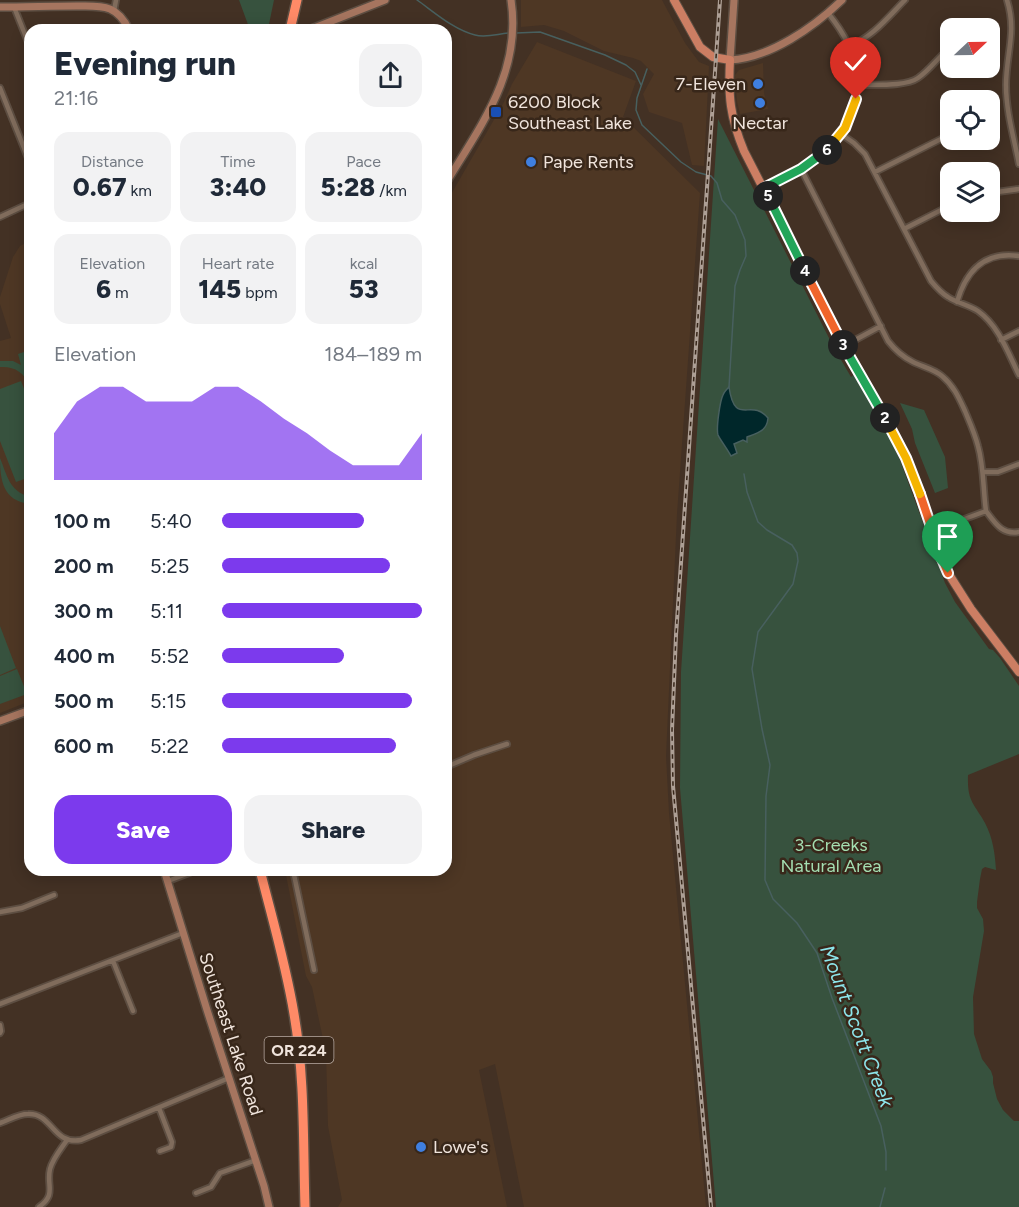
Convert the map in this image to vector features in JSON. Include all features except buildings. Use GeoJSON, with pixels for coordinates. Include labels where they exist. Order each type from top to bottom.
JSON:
{"type":"FeatureCollection","features":[{"type":"Feature","properties":{"kind":"highway"},"geometry":{"type":"LineString","coordinates":[[291,24],[297,0]]}},
{"type":"Feature","properties":{"kind":"highway","name":"OR 224"},"geometry":{"type":"LineString","coordinates":[[262,876],[287,976],[298,1038],[305,1207]]}},
{"type":"Feature","properties":{"kind":"main road"},"geometry":{"type":"LineString","coordinates":[[674,0],[700,47],[713,57],[730,60],[729,93],[732,118],[741,144],[844,346],[900,445],[942,559],[955,585],[1019,672]]}},
{"type":"Feature","properties":{"kind":"street"},"geometry":{"type":"LineString","coordinates":[[114,12],[116,0]]}},
{"type":"Feature","properties":{"kind":"street"},"geometry":{"type":"LineString","coordinates":[[324,24],[385,0]]}},
{"type":"Feature","properties":{"kind":"street"},"geometry":{"type":"LineString","coordinates":[[452,173],[494,102],[505,75],[511,51],[513,23],[511,0]]}},
{"type":"Feature","properties":{"kind":"street"},"geometry":{"type":"LineString","coordinates":[[734,0],[730,60],[750,57],[769,50],[812,26],[842,0]]}},
{"type":"Feature","properties":{"kind":"street"},"geometry":{"type":"LineString","coordinates":[[849,46],[868,36],[905,0]]}},
{"type":"Feature","properties":{"kind":"street"},"geometry":{"type":"LineString","coordinates":[[1007,0],[1012,34],[1006,72],[1006,95],[1019,164]]}},
{"type":"Feature","properties":{"kind":"street"},"geometry":{"type":"LineString","coordinates":[[0,7],[104,7],[114,12],[125,24]]}},
{"type":"Feature","properties":{"kind":"street"},"geometry":{"type":"LineString","coordinates":[[14,7],[24,32]]}},
{"type":"Feature","properties":{"kind":"street"},"geometry":{"type":"LineString","coordinates":[[764,188],[801,169],[823,154],[841,134],[852,110],[857,85],[855,65],[841,30],[828,13]]}},
{"type":"Feature","properties":{"kind":"street"},"geometry":{"type":"LineString","coordinates":[[857,85],[913,81],[940,57]]}},
{"type":"Feature","properties":{"kind":"street"},"geometry":{"type":"LineString","coordinates":[[0,88],[24,148]]}},
{"type":"Feature","properties":{"kind":"street"},"geometry":{"type":"LineString","coordinates":[[841,134],[860,148],[875,172],[931,281],[942,293],[984,316],[994,328],[1019,375]]}},
{"type":"Feature","properties":{"kind":"street"},"geometry":{"type":"LineString","coordinates":[[875,172],[940,140]]}},
{"type":"Feature","properties":{"kind":"street"},"geometry":{"type":"LineString","coordinates":[[801,169],[888,341],[913,362],[938,373],[954,389],[976,436],[986,511],[1000,528],[1009,532],[1019,532]]}},
{"type":"Feature","properties":{"kind":"street"},"geometry":{"type":"LineString","coordinates":[[1000,192],[1019,189]]}},
{"type":"Feature","properties":{"kind":"street"},"geometry":{"type":"LineString","coordinates":[[0,217],[24,206]]}},
{"type":"Feature","properties":{"kind":"street"},"geometry":{"type":"LineString","coordinates":[[904,230],[940,211]]}},
{"type":"Feature","properties":{"kind":"street"},"geometry":{"type":"LineString","coordinates":[[957,302],[966,279],[978,266],[998,256],[1019,256]]}},
{"type":"Feature","properties":{"kind":"street"},"geometry":{"type":"LineString","coordinates":[[844,346],[881,326]]}},
{"type":"Feature","properties":{"kind":"street"},"geometry":{"type":"LineString","coordinates":[[1001,340],[1019,331]]}},
{"type":"Feature","properties":{"kind":"street"},"geometry":{"type":"LineString","coordinates":[[982,472],[998,472],[1019,464]]}},
{"type":"Feature","properties":{"kind":"street"},"geometry":{"type":"LineString","coordinates":[[932,531],[986,511]]}},
{"type":"Feature","properties":{"kind":"street"},"geometry":{"type":"LineString","coordinates":[[0,721],[24,712]]}},
{"type":"Feature","properties":{"kind":"street"},"geometry":{"type":"LineString","coordinates":[[452,764],[507,744]]}},
{"type":"Feature","properties":{"kind":"street","name":"Southeast Lake Road"},"geometry":{"type":"LineString","coordinates":[[166,876],[269,1207]]}},
{"type":"Feature","properties":{"kind":"street"},"geometry":{"type":"LineString","coordinates":[[168,881],[181,876]]}},
{"type":"Feature","properties":{"kind":"street"},"geometry":{"type":"LineString","coordinates":[[294,876],[314,970]]}},
{"type":"Feature","properties":{"kind":"street"},"geometry":{"type":"LineString","coordinates":[[0,905],[1,912],[22,908],[54,895]]}},
{"type":"Feature","properties":{"kind":"street"},"geometry":{"type":"LineString","coordinates":[[0,1004],[183,933]]}},
{"type":"Feature","properties":{"kind":"street"},"geometry":{"type":"LineString","coordinates":[[113,961],[133,1011]]}},
{"type":"Feature","properties":{"kind":"street"},"geometry":{"type":"LineString","coordinates":[[0,1025],[2,1031],[0,1034]]}},
{"type":"Feature","properties":{"kind":"street"},"geometry":{"type":"LineString","coordinates":[[0,1123],[20,1115],[34,1114],[42,1118],[67,1140],[81,1140],[229,1078]]}},
{"type":"Feature","properties":{"kind":"street"},"geometry":{"type":"LineString","coordinates":[[159,1108],[172,1142],[171,1147],[160,1151]]}},
{"type":"Feature","properties":{"kind":"street"},"geometry":{"type":"LineString","coordinates":[[39,1207],[48,1198],[51,1166],[67,1140]]}},
{"type":"Feature","properties":{"kind":"street"},"geometry":{"type":"LineString","coordinates":[[196,1193],[211,1187],[218,1174],[255,1160]]}},
{"type":"Feature","properties":{"kind":"shaded area"},"geometry":{"type":"Polygon","coordinates":[[[521,0],[662,0],[685,43],[699,62],[709,66],[704,166],[692,165],[682,123],[649,112],[643,94],[654,74],[641,61],[604,51],[564,31],[544,25],[521,27],[521,0]]]}},
{"type":"Feature","properties":{"kind":"shaded area"},"geometry":{"type":"Polygon","coordinates":[[[537,42],[636,81],[623,117],[700,193],[677,514],[666,756],[669,813],[706,1207],[524,1207],[495,1064],[479,1070],[507,1207],[338,1207],[342,1200],[328,1126],[326,1053],[312,987],[306,976],[286,876],[452,876],[452,193],[537,42]]]}},
{"type":"Feature","properties":{"kind":"shaded area"},"geometry":{"type":"Polygon","coordinates":[[[763,63],[764,93],[768,109],[740,114],[735,75],[739,70],[763,63]]]}},
{"type":"Feature","properties":{"kind":"shaded area"},"geometry":{"type":"Polygon","coordinates":[[[24,244],[24,703],[0,713],[0,341],[11,338],[0,304],[0,297],[13,257],[24,244]]]}},
{"type":"Feature","properties":{"kind":"green space"},"geometry":{"type":"Polygon","coordinates":[[[239,0],[274,0],[269,24],[248,24],[239,0]]]}},
{"type":"Feature","properties":{"kind":"green space","name":"3-Creeks Natural Area"},"geometry":{"type":"Polygon","coordinates":[[[718,119],[833,346],[851,377],[854,375],[886,431],[900,460],[945,583],[955,602],[989,649],[1000,658],[1019,686],[1019,754],[968,775],[968,784],[972,802],[990,834],[996,870],[985,867],[982,869],[980,879],[977,908],[983,919],[984,931],[973,997],[974,1034],[982,1059],[991,1071],[997,1099],[1003,1110],[1014,1121],[1019,1121],[1019,1207],[716,1207],[680,788],[681,672],[718,119]]]}},
{"type":"Feature","properties":{"kind":"green space"},"geometry":{"type":"Polygon","coordinates":[[[24,352],[24,376],[18,371],[0,367],[0,361],[13,361],[21,365],[18,354],[24,352]]]}},
{"type":"Feature","properties":{"kind":"green space"},"geometry":{"type":"Polygon","coordinates":[[[21,381],[24,389],[24,479],[16,482],[0,441],[0,389],[21,381]]]}},
{"type":"Feature","properties":{"kind":"green space"},"geometry":{"type":"Polygon","coordinates":[[[900,403],[924,410],[945,457],[948,488],[935,493],[900,403]]]}},
{"type":"Feature","properties":{"kind":"green space"},"geometry":{"type":"Polygon","coordinates":[[[0,458],[13,487],[24,494],[24,503],[14,499],[9,494],[1,474],[0,458]]]}},
{"type":"Feature","properties":{"kind":"green space"},"geometry":{"type":"Polygon","coordinates":[[[0,626],[16,668],[0,675],[0,626]]]}},
{"type":"Feature","properties":{"kind":"green space"},"geometry":{"type":"Polygon","coordinates":[[[17,669],[24,686],[24,695],[0,704],[0,676],[17,669]]]}},
{"type":"Feature","properties":{"kind":"water"},"geometry":{"type":"Polygon","coordinates":[[[729,387],[735,406],[739,409],[762,412],[768,418],[764,429],[747,437],[747,442],[743,440],[734,444],[737,453],[731,456],[718,432],[722,398],[729,387]]]}},
{"type":"Feature","properties":{"kind":"waterway","name":"Mount Scott Creek"},"geometry":{"type":"LineString","coordinates":[[417,0],[451,24]]}},
{"type":"Feature","properties":{"kind":"waterway","name":"Mount Scott Creek"},"geometry":{"type":"LineString","coordinates":[[452,25],[475,35],[508,33]]}},
{"type":"Feature","properties":{"kind":"waterway","name":"Mount Scott Creek"},"geometry":{"type":"LineString","coordinates":[[516,33],[540,32],[605,55],[635,72],[641,85]]}},
{"type":"Feature","properties":{"kind":"waterway","name":"Mount Scott Creek"},"geometry":{"type":"LineString","coordinates":[[647,69],[637,98],[636,110],[642,125],[681,162],[696,172],[711,176],[717,183],[722,200],[735,215],[745,240],[746,256],[735,286],[729,387]]}},
{"type":"Feature","properties":{"kind":"waterway","name":"Mount Scott Creek"},"geometry":{"type":"LineString","coordinates":[[744,474],[747,492],[758,522],[792,545],[797,553],[798,561],[793,584],[758,632],[752,669],[770,765],[766,796],[765,880],[773,899],[797,923],[817,953],[881,1126],[886,1152],[886,1170]]}},
{"type":"Feature","properties":{"kind":"waterway","name":"Mount Scott Creek"},"geometry":{"type":"LineString","coordinates":[[880,1207],[885,1188]]}},
{"type":"Feature","properties":{"kind":"railway"},"geometry":{"type":"LineString","coordinates":[[711,1207],[673,786],[672,730],[676,635],[720,0]]}},
{"type":"Feature","properties":{"kind":"place","name":"7-Eleven"},"geometry":{"type":"Point","coordinates":[758,84]}},
{"type":"Feature","properties":{"kind":"place","name":"Nectar"},"geometry":{"type":"Point","coordinates":[760,103]}},
{"type":"Feature","properties":{"kind":"place","name":"6200 Block Southeast Lake"},"geometry":{"type":"Point","coordinates":[496,112]}},
{"type":"Feature","properties":{"kind":"place","name":"Pape Rents"},"geometry":{"type":"Point","coordinates":[531,162]}},
{"type":"Feature","properties":{"kind":"place","name":"Lowe's"},"geometry":{"type":"Point","coordinates":[421,1147]}},
{"type":"Feature","properties":{"kind":"route"},"geometry":{"type":"LineString","coordinates":[[856,99],[845,128],[823,154],[801,169],[764,188],[844,346],[903,450],[948,573]]}}]}
